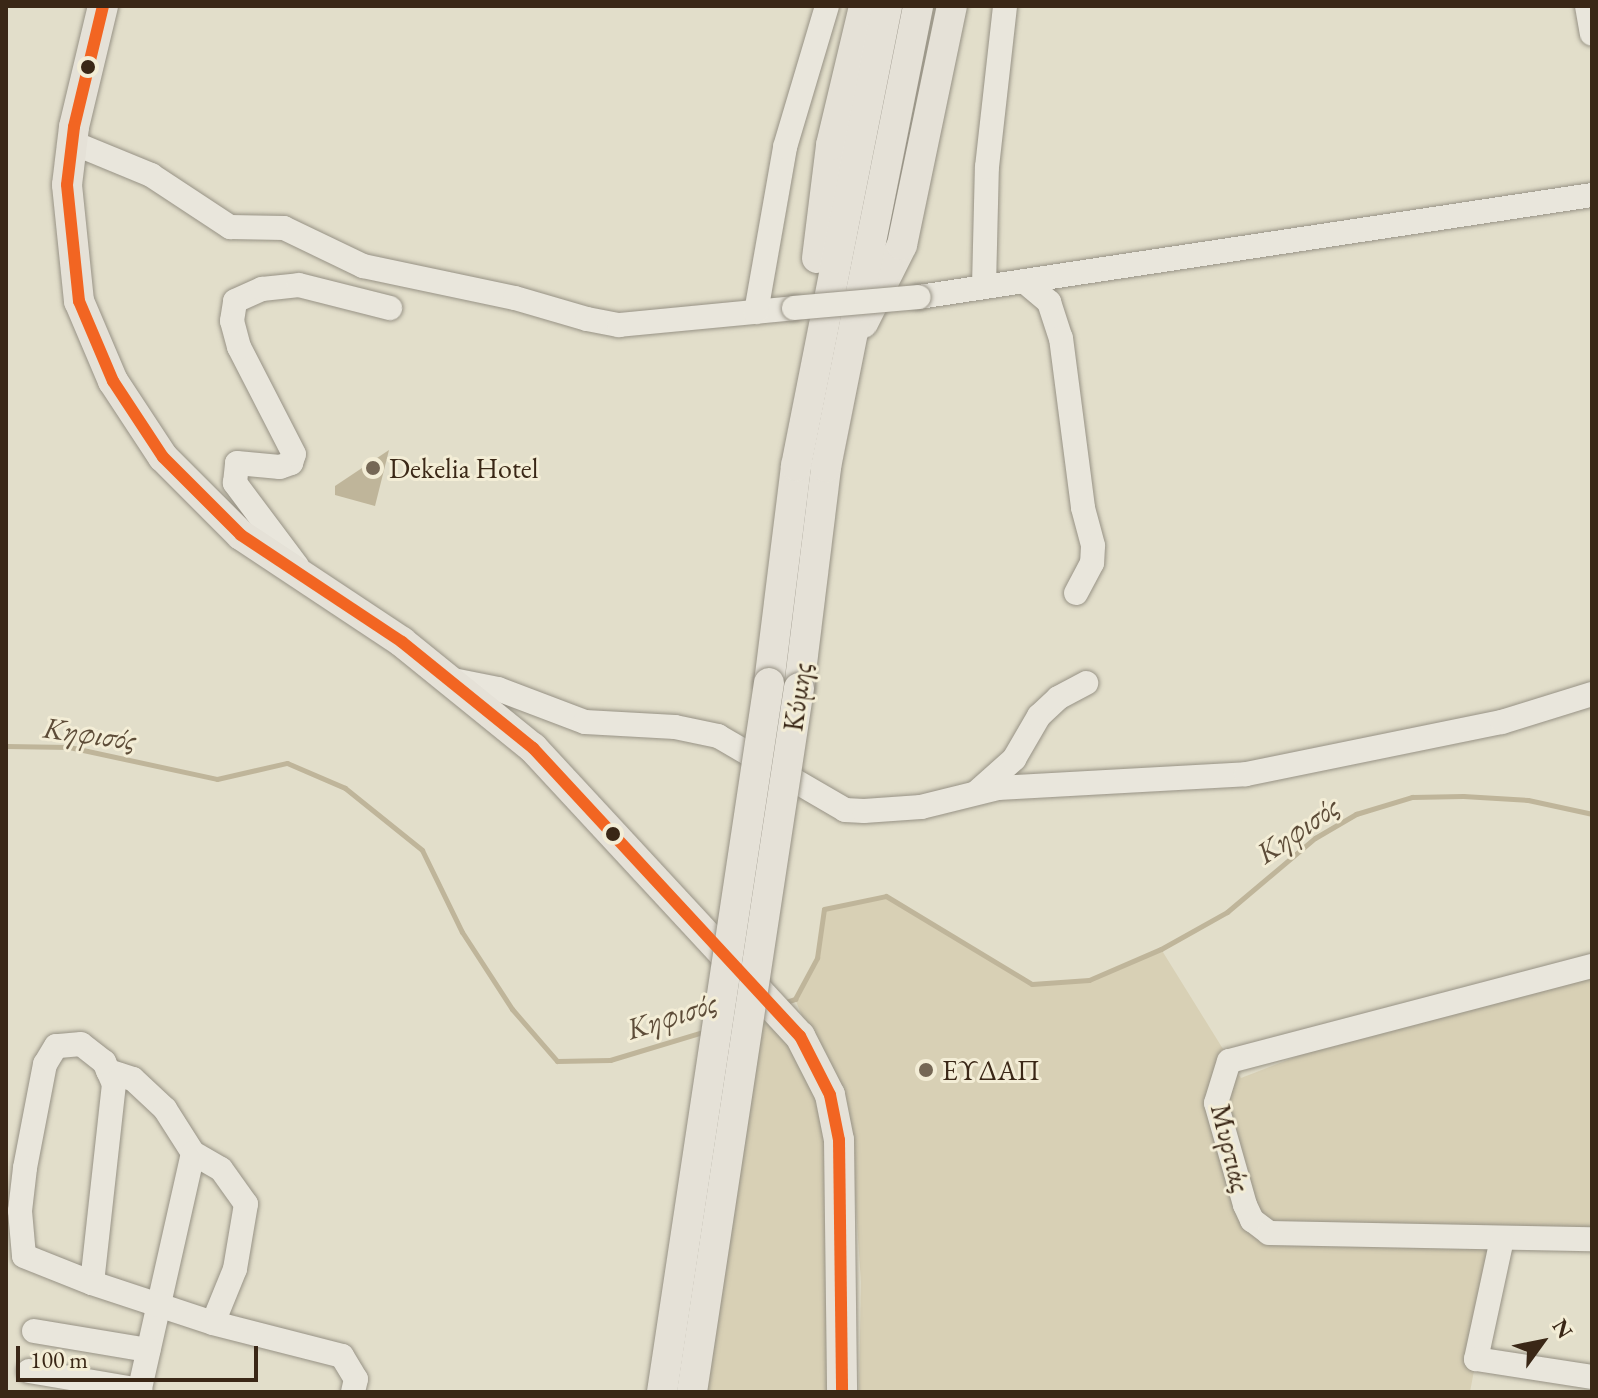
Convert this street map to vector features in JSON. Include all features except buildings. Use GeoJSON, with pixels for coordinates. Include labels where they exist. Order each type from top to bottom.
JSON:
{"type":"FeatureCollection","features":[{"type":"Feature","properties":{"kind":"main road"},"geometry":{"type":"LineString","coordinates":[[103,6],[71,142],[67,185],[72,260],[79,301],[113,381],[163,457],[241,535],[453,680],[553,768],[800,1036],[830,1095],[839,1140],[842,1392]]}},
{"type":"Feature","properties":{"kind":"main road"},"geometry":{"type":"LineString","coordinates":[[864,6],[823,197],[810,318],[831,356],[902,245],[952,6]]}},
{"type":"Feature","properties":{"kind":"main road","name":"Κύμης"},"geometry":{"type":"LineString","coordinates":[[692,1392],[799,688],[826,467],[831,356],[887,6]]}},
{"type":"Feature","properties":{"kind":"main road","name":"Κύμης"},"geometry":{"type":"LineString","coordinates":[[662,1392],[769,683],[796,466],[831,356],[918,6]]}},
{"type":"Feature","properties":{"kind":"street"},"geometry":{"type":"LineString","coordinates":[[756,312],[785,147],[827,6]]}},
{"type":"Feature","properties":{"kind":"street"},"geometry":{"type":"LineString","coordinates":[[984,286],[987,167],[1005,6]]}},
{"type":"Feature","properties":{"kind":"street"},"geometry":{"type":"LineString","coordinates":[[1587,6],[1592,34]]}},
{"type":"Feature","properties":{"kind":"street"},"geometry":{"type":"LineString","coordinates":[[71,142],[151,175],[230,227],[284,228],[363,266],[619,325],[919,297],[1592,195]]}},
{"type":"Feature","properties":{"kind":"street"},"geometry":{"type":"LineString","coordinates":[[1024,281],[1049,302],[1061,338],[1083,508],[1093,546],[1092,563],[1076,593]]}},
{"type":"Feature","properties":{"kind":"street"},"geometry":{"type":"LineString","coordinates":[[305,576],[235,483],[237,463],[280,467],[291,463],[294,454],[239,347],[232,321],[235,301],[262,289],[299,285],[390,308]]}},
{"type":"Feature","properties":{"kind":"street"},"geometry":{"type":"LineString","coordinates":[[453,680],[498,689],[585,722],[675,727],[718,736],[845,810],[921,807],[975,793],[1246,774],[1502,722],[1592,694]]}},
{"type":"Feature","properties":{"kind":"street"},"geometry":{"type":"LineString","coordinates":[[975,793],[1014,759],[1039,716],[1058,698],[1086,683]]}},
{"type":"Feature","properties":{"kind":"street","name":"Μυρτιάς"},"geometry":{"type":"LineString","coordinates":[[1592,966],[1287,1043],[1229,1061],[1221,1075],[1216,1103],[1245,1205],[1260,1228],[1269,1233],[1592,1239]]}},
{"type":"Feature","properties":{"kind":"street"},"geometry":{"type":"LineString","coordinates":[[213,1323],[235,1269],[246,1204],[221,1169],[193,1153],[165,1109],[133,1079],[108,1071],[81,1044],[56,1046],[50,1055],[20,1211],[24,1256],[92,1283],[158,1302],[213,1323],[342,1356],[356,1379],[353,1392]]}},
{"type":"Feature","properties":{"kind":"street"},"geometry":{"type":"LineString","coordinates":[[92,1283],[114,1109],[108,1071]]}},
{"type":"Feature","properties":{"kind":"street"},"geometry":{"type":"LineString","coordinates":[[29,1371],[140,1391],[193,1153]]}},
{"type":"Feature","properties":{"kind":"street"},"geometry":{"type":"LineString","coordinates":[[1502,1239],[1476,1359],[1592,1377]]}},
{"type":"Feature","properties":{"kind":"street"},"geometry":{"type":"LineString","coordinates":[[34,1331],[148,1350]]}},
{"type":"Feature","properties":{"kind":"shaded area","name":"Dekelia Hotel"},"geometry":{"type":"Polygon","coordinates":[[[389,450],[375,506],[335,495],[335,486],[389,450]]]}},
{"type":"Feature","properties":{"kind":"shaded area"},"geometry":{"type":"Polygon","coordinates":[[[886,896],[1032,984],[1089,980],[1161,949],[1241,1078],[1337,1041],[1592,976],[1592,1237],[1498,1242],[1470,1392],[859,1392],[861,1282],[851,1134],[795,999],[817,958],[824,909],[886,896]]]}},
{"type":"Feature","properties":{"kind":"shaded area"},"geometry":{"type":"Polygon","coordinates":[[[762,996],[823,1097],[832,1392],[699,1392],[762,996]]]}},
{"type":"Feature","properties":{"kind":"waterway","name":"Κηφισός"},"geometry":{"type":"LineString","coordinates":[[6,746],[69,747],[217,779],[287,763],[345,788],[422,850],[462,932],[512,1009],[557,1061],[610,1060],[706,1031]]}},
{"type":"Feature","properties":{"kind":"waterway","name":"Κηφισός"},"geometry":{"type":"LineString","coordinates":[[783,1003],[795,999],[817,958],[824,909],[886,896],[1032,984],[1089,980],[1161,949],[1227,912],[1315,838],[1356,814],[1412,797],[1463,796],[1528,800],[1592,814]]}},
{"type":"Feature","properties":{"kind":"transit line"},"geometry":{"type":"LineString","coordinates":[[103,6],[74,127],[67,185],[79,301],[113,381],[163,457],[241,535],[402,642],[533,748],[800,1036],[830,1095],[839,1140],[842,1392]]}},
{"type":"Feature","properties":{"kind":"place","name":"Dekelia Hotel"},"geometry":{"type":"Point","coordinates":[373,468]}},
{"type":"Feature","properties":{"kind":"place","name":"ΕΥΔΑΠ"},"geometry":{"type":"Point","coordinates":[926,1070]}}]}
